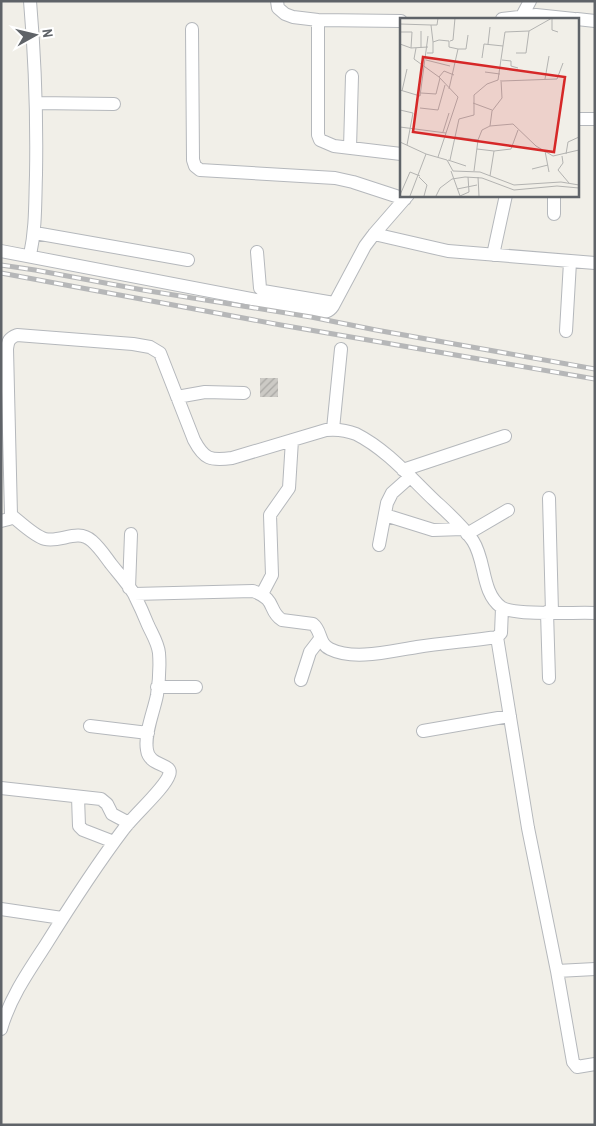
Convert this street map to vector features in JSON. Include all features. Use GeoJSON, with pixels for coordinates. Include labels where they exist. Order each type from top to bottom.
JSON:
{"type":"FeatureCollection","features":[{"type":"Feature","properties":{"kind":"street"},"geometry":{"type":"LineString","coordinates":[[30,1],[36,103],[35,233],[30,255]]}},
{"type":"Feature","properties":{"kind":"street"},"geometry":{"type":"LineString","coordinates":[[277,1],[278,8],[284,14],[293,17],[318,20],[400,21]]}},
{"type":"Feature","properties":{"kind":"street"},"geometry":{"type":"LineString","coordinates":[[520,17],[530,1]]}},
{"type":"Feature","properties":{"kind":"street"},"geometry":{"type":"LineString","coordinates":[[520,17],[536,15],[566,18]]}},
{"type":"Feature","properties":{"kind":"street"},"geometry":{"type":"LineString","coordinates":[[578,19],[595,21]]}},
{"type":"Feature","properties":{"kind":"street"},"geometry":{"type":"LineString","coordinates":[[318,20],[318,135],[320,140],[325,143],[350,148],[400,154]]}},
{"type":"Feature","properties":{"kind":"street"},"geometry":{"type":"LineString","coordinates":[[192,29],[193,160],[195,166],[200,170],[335,178],[400,195]]}},
{"type":"Feature","properties":{"kind":"street"},"geometry":{"type":"LineString","coordinates":[[350,148],[352,76]]}},
{"type":"Feature","properties":{"kind":"street"},"geometry":{"type":"LineString","coordinates":[[36,103],[114,104]]}},
{"type":"Feature","properties":{"kind":"street"},"geometry":{"type":"LineString","coordinates":[[578,119],[595,119]]}},
{"type":"Feature","properties":{"kind":"street"},"geometry":{"type":"LineString","coordinates":[[493,255],[506,196]]}},
{"type":"Feature","properties":{"kind":"street"},"geometry":{"type":"LineString","coordinates":[[554,196],[554,214]]}},
{"type":"Feature","properties":{"kind":"street"},"geometry":{"type":"LineString","coordinates":[[1,251],[30,255],[319,312],[332,306],[374,234],[407,197]]}},
{"type":"Feature","properties":{"kind":"street"},"geometry":{"type":"LineString","coordinates":[[35,233],[188,260]]}},
{"type":"Feature","properties":{"kind":"street"},"geometry":{"type":"LineString","coordinates":[[374,234],[448,250],[595,263]]}},
{"type":"Feature","properties":{"kind":"street"},"geometry":{"type":"LineString","coordinates":[[258,252],[260,288],[263,291],[332,306]]}},
{"type":"Feature","properties":{"kind":"street"},"geometry":{"type":"LineString","coordinates":[[566,331],[570,262]]}},
{"type":"Feature","properties":{"kind":"street"},"geometry":{"type":"LineString","coordinates":[[1,1029],[11,1002],[99,861],[129,823],[166,782],[170,773],[170,769],[166,766],[149,758],[147,750],[148,733],[157,687],[159,654],[157,644],[132,591],[98,546],[90,539],[81,536],[69,536],[51,540],[44,539],[6,518],[8,342],[6,337],[17,335],[150,347],[160,353],[199,450],[213,460],[232,458],[333,429],[353,433],[376,447],[406,473],[465,531],[474,542],[481,558],[492,599],[502,608],[519,612],[595,613]]}},
{"type":"Feature","properties":{"kind":"street"},"geometry":{"type":"LineString","coordinates":[[333,429],[340,349]]}},
{"type":"Feature","properties":{"kind":"street"},"geometry":{"type":"LineString","coordinates":[[178,397],[204,392],[244,393]]}},
{"type":"Feature","properties":{"kind":"street"},"geometry":{"type":"LineString","coordinates":[[379,545],[387,503],[406,473],[505,436]]}},
{"type":"Feature","properties":{"kind":"street"},"geometry":{"type":"LineString","coordinates":[[262,594],[272,575],[270,515],[289,488],[292,440]]}},
{"type":"Feature","properties":{"kind":"street"},"geometry":{"type":"LineString","coordinates":[[549,678],[550,498]]}},
{"type":"Feature","properties":{"kind":"street"},"geometry":{"type":"LineString","coordinates":[[385,515],[433,530],[465,531],[508,510]]}},
{"type":"Feature","properties":{"kind":"street"},"geometry":{"type":"LineString","coordinates":[[131,534],[132,591]]}},
{"type":"Feature","properties":{"kind":"street"},"geometry":{"type":"LineString","coordinates":[[132,591],[254,591],[262,594],[270,601],[278,617],[287,621],[313,624],[317,627],[323,644],[330,650],[368,655],[497,637],[501,633],[502,608]]}},
{"type":"Feature","properties":{"kind":"street"},"geometry":{"type":"LineString","coordinates":[[497,637],[528,828],[558,971],[574,1065],[579,1067],[595,1064]]}},
{"type":"Feature","properties":{"kind":"street"},"geometry":{"type":"LineString","coordinates":[[302,680],[310,652],[320,638]]}},
{"type":"Feature","properties":{"kind":"street"},"geometry":{"type":"LineString","coordinates":[[157,687],[196,687]]}},
{"type":"Feature","properties":{"kind":"street"},"geometry":{"type":"LineString","coordinates":[[423,731],[510,716]]}},
{"type":"Feature","properties":{"kind":"street"},"geometry":{"type":"LineString","coordinates":[[90,726],[148,733]]}},
{"type":"Feature","properties":{"kind":"street"},"geometry":{"type":"LineString","coordinates":[[1,788],[101,800],[104,801],[112,814],[129,823]]}},
{"type":"Feature","properties":{"kind":"street"},"geometry":{"type":"LineString","coordinates":[[78,797],[79,826],[83,830],[114,842]]}},
{"type":"Feature","properties":{"kind":"street"},"geometry":{"type":"LineString","coordinates":[[1,909],[62,918]]}},
{"type":"Feature","properties":{"kind":"street"},"geometry":{"type":"LineString","coordinates":[[558,971],[595,968]]}},
{"type":"Feature","properties":{"kind":"building"},"geometry":{"type":"Polygon","coordinates":[[[260,378],[278,378],[278,397],[260,397],[260,378]]]}},
{"type":"Feature","properties":{"kind":"railway"},"geometry":{"type":"LineString","coordinates":[[1,265],[311,317],[595,369]]}},
{"type":"Feature","properties":{"kind":"railway"},"geometry":{"type":"LineString","coordinates":[[1,273],[281,325],[595,379]]}}]}
